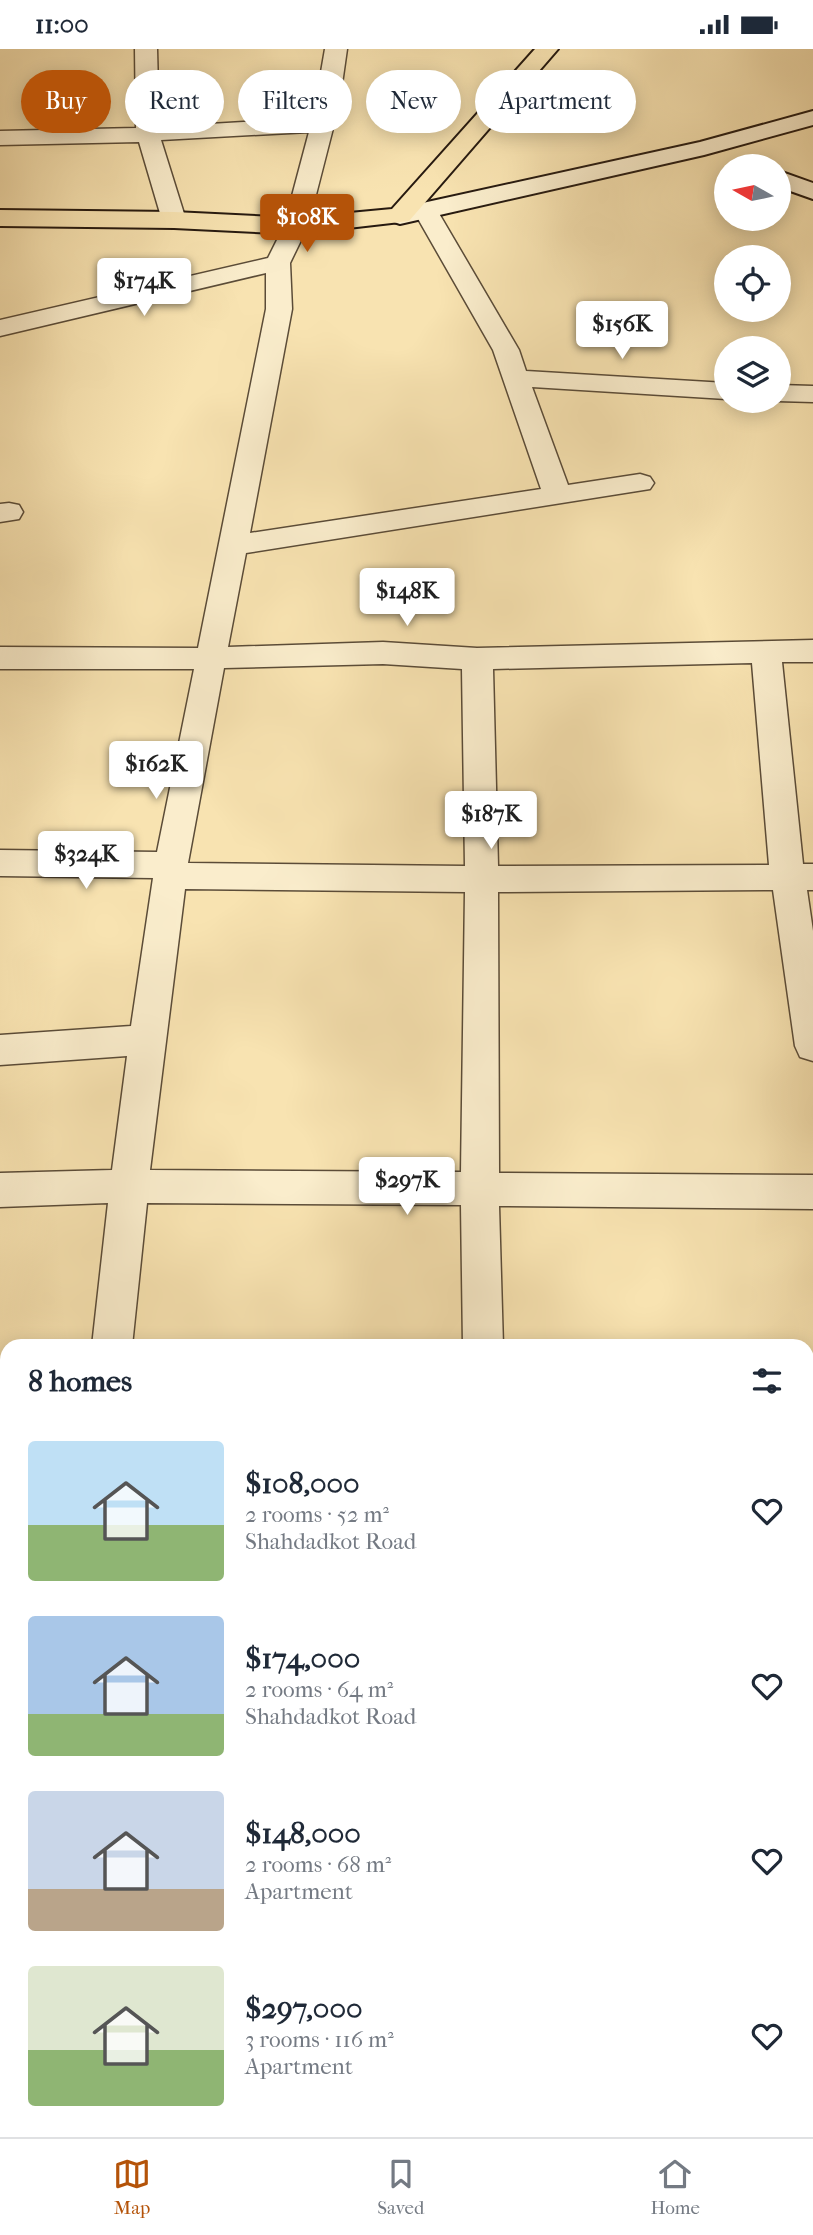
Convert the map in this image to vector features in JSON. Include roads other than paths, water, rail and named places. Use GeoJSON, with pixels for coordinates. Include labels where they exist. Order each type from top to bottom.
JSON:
{"type":"FeatureCollection","features":[{"type":"Feature","properties":{"kind":"highway"},"geometry":{"type":"LineString","coordinates":[[0,218],[174,220],[296,226],[413,213],[547,49]]}},
{"type":"Feature","properties":{"kind":"main road"},"geometry":{"type":"LineString","coordinates":[[413,213],[704,148],[813,118]]}},
{"type":"Feature","properties":{"kind":"main road"},"geometry":{"type":"LineString","coordinates":[[704,148],[719,154]]}},
{"type":"Feature","properties":{"kind":"main road"},"geometry":{"type":"LineString","coordinates":[[791,183],[813,192]]}},
{"type":"Feature","properties":{"kind":"street"},"geometry":{"type":"LineString","coordinates":[[146,49],[148,134],[174,220]]}},
{"type":"Feature","properties":{"kind":"street"},"geometry":{"type":"LineString","coordinates":[[334,70],[337,49]]}},
{"type":"Feature","properties":{"kind":"street"},"geometry":{"type":"LineString","coordinates":[[0,138],[238,129]]}},
{"type":"Feature","properties":{"kind":"street"},"geometry":{"type":"LineString","coordinates":[[113,1339],[147,1040],[171,870],[279,309],[278,263],[296,226],[319,133]]}},
{"type":"Feature","properties":{"kind":"street"},"geometry":{"type":"LineString","coordinates":[[413,213],[506,351],[557,495]]}},
{"type":"Feature","properties":{"kind":"street"},"geometry":{"type":"LineString","coordinates":[[0,328],[278,263]]}},
{"type":"Feature","properties":{"kind":"street"},"geometry":{"type":"LineString","coordinates":[[515,378],[714,390]]}},
{"type":"Feature","properties":{"kind":"street"},"geometry":{"type":"LineString","coordinates":[[791,393],[813,394]]}},
{"type":"Feature","properties":{"kind":"street"},"geometry":{"type":"LineString","coordinates":[[235,545],[640,483]]}},
{"type":"Feature","properties":{"kind":"street"},"geometry":{"type":"LineString","coordinates":[[0,658],[213,659],[383,653],[477,659],[766,650],[813,651]]}},
{"type":"Feature","properties":{"kind":"street"},"geometry":{"type":"LineString","coordinates":[[766,650],[800,877],[813,1046]]}},
{"type":"Feature","properties":{"kind":"street"},"geometry":{"type":"LineString","coordinates":[[477,659],[482,878],[483,1339]]}},
{"type":"Feature","properties":{"kind":"street"},"geometry":{"type":"LineString","coordinates":[[0,863],[482,878],[800,877]]}},
{"type":"Feature","properties":{"kind":"street"},"geometry":{"type":"LineString","coordinates":[[0,1050],[147,1040]]}},
{"type":"Feature","properties":{"kind":"street"},"geometry":{"type":"LineString","coordinates":[[0,1190],[129,1185],[813,1192]]}}]}
